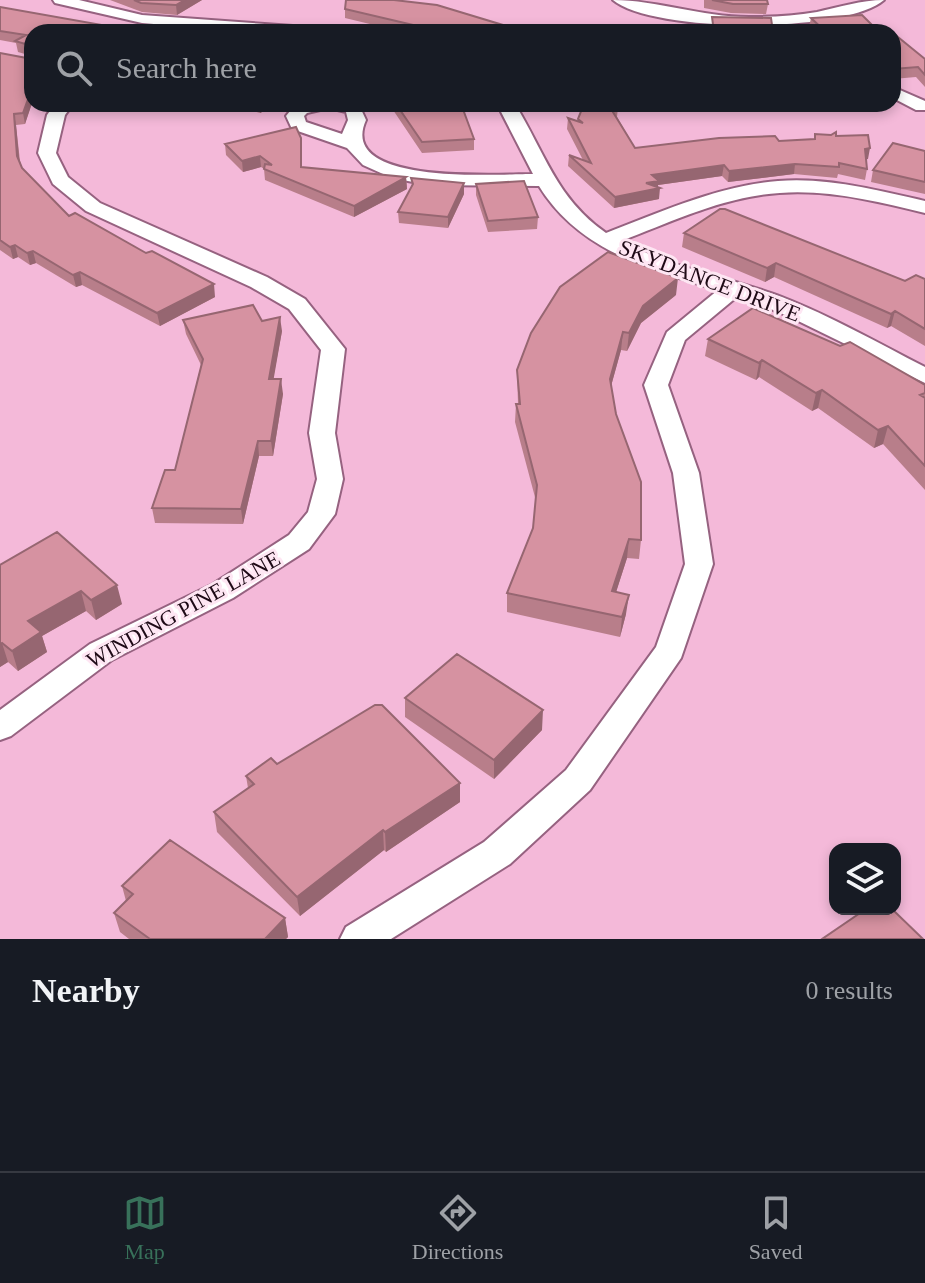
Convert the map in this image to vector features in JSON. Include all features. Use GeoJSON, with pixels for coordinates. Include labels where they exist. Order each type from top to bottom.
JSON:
{"type":"FeatureCollection","features":[{"type":"Feature","properties":{"kind":"street"},"geometry":{"type":"LineString","coordinates":[[60,0],[164,24]]}},
{"type":"Feature","properties":{"kind":"street"},"geometry":{"type":"LineString","coordinates":[[620,0],[697,19],[761,24]]}},
{"type":"Feature","properties":{"kind":"street"},"geometry":{"type":"LineString","coordinates":[[794,24],[877,0]]}},
{"type":"Feature","properties":{"kind":"street"},"geometry":{"type":"LineString","coordinates":[[901,96],[922,106]]}},
{"type":"Feature","properties":{"kind":"street","name":"WINDING PINE LANE"},"geometry":{"type":"LineString","coordinates":[[0,727],[101,652],[223,591],[299,542],[321,514],[330,479],[322,433],[333,349],[297,304],[259,282],[93,207],[60,180],[47,153],[58,112]]}},
{"type":"Feature","properties":{"kind":"street"},"geometry":{"type":"LineString","coordinates":[[298,112],[295,116],[298,125],[353,144],[370,161],[392,172],[429,179],[543,180]]}},
{"type":"Feature","properties":{"kind":"street"},"geometry":{"type":"LineString","coordinates":[[353,144],[351,133],[357,120],[354,112]]}},
{"type":"Feature","properties":{"kind":"street","name":"SKYDANCE DRIVE"},"geometry":{"type":"LineString","coordinates":[[511,112],[523,130],[543,180],[579,223],[635,256],[777,303],[925,376]]}},
{"type":"Feature","properties":{"kind":"street"},"geometry":{"type":"LineString","coordinates":[[607,239],[723,197],[763,188],[861,192],[925,207]]}},
{"type":"Feature","properties":{"kind":"street"},"geometry":{"type":"LineString","coordinates":[[359,939],[497,853],[578,780],[670,650],[699,564],[686,473],[656,385],[675,337],[703,311],[734,289]]}},
{"type":"Feature","properties":{"kind":"building"},"geometry":{"type":"Polygon","coordinates":[[[134,0],[185,0],[176,5],[134,0]]]}},
{"type":"Feature","properties":{"kind":"building"},"geometry":{"type":"Polygon","coordinates":[[[346,0],[394,0],[437,5],[500,24],[409,24],[345,9],[346,0]]]}},
{"type":"Feature","properties":{"kind":"building"},"geometry":{"type":"Polygon","coordinates":[[[712,0],[767,0],[768,4],[733,4],[712,0]]]}},
{"type":"Feature","properties":{"kind":"building"},"geometry":{"type":"Polygon","coordinates":[[[0,7],[96,24],[24,24],[24,35],[0,31],[0,7]]]}},
{"type":"Feature","properties":{"kind":"building"},"geometry":{"type":"Polygon","coordinates":[[[862,15],[871,24],[817,24],[811,18],[862,15]]]}},
{"type":"Feature","properties":{"kind":"building"},"geometry":{"type":"Polygon","coordinates":[[[712,17],[771,18],[772,24],[713,24],[712,17]]]}},
{"type":"Feature","properties":{"kind":"building"},"geometry":{"type":"Polygon","coordinates":[[[901,40],[925,59],[925,75],[918,67],[901,68],[901,40]]]}},
{"type":"Feature","properties":{"kind":"building"},"geometry":{"type":"Polygon","coordinates":[[[0,53],[24,58],[24,110],[14,114],[17,156],[22,168],[69,216],[75,213],[146,253],[152,251],[214,284],[157,313],[80,272],[73,275],[33,251],[27,253],[0,240],[0,53]]]}},
{"type":"Feature","properties":{"kind":"building"},"geometry":{"type":"Polygon","coordinates":[[[401,112],[464,112],[474,139],[422,142],[401,112]]]}},
{"type":"Feature","properties":{"kind":"building"},"geometry":{"type":"Polygon","coordinates":[[[581,112],[613,112],[635,148],[719,138],[775,136],[779,141],[815,139],[815,134],[831,135],[836,132],[836,136],[868,135],[870,148],[865,149],[867,169],[839,163],[839,167],[795,164],[729,171],[724,165],[652,175],[659,181],[646,183],[660,188],[615,197],[569,155],[591,163],[568,118],[583,123],[578,119],[581,112]]]}},
{"type":"Feature","properties":{"kind":"building"},"geometry":{"type":"Polygon","coordinates":[[[296,127],[301,138],[301,167],[406,177],[354,206],[264,169],[265,164],[272,165],[260,156],[242,161],[225,144],[296,127]]]}},
{"type":"Feature","properties":{"kind":"building"},"geometry":{"type":"Polygon","coordinates":[[[893,143],[925,151],[925,182],[873,170],[893,143]]]}},
{"type":"Feature","properties":{"kind":"building"},"geometry":{"type":"Polygon","coordinates":[[[411,178],[464,183],[448,217],[398,212],[413,184],[411,178]]]}},
{"type":"Feature","properties":{"kind":"building"},"geometry":{"type":"Polygon","coordinates":[[[524,181],[538,217],[488,221],[476,184],[524,181]]]}},
{"type":"Feature","properties":{"kind":"building"},"geometry":{"type":"Polygon","coordinates":[[[720,209],[905,281],[916,275],[925,279],[925,329],[895,311],[891,314],[776,263],[767,268],[684,233],[720,209]]]}},
{"type":"Feature","properties":{"kind":"building"},"geometry":{"type":"Polygon","coordinates":[[[608,252],[678,278],[643,306],[629,333],[623,332],[610,379],[616,414],[641,482],[641,540],[629,539],[612,591],[629,595],[622,617],[507,593],[533,528],[537,485],[516,404],[520,404],[517,370],[531,333],[560,287],[608,252]]]}},
{"type":"Feature","properties":{"kind":"building"},"geometry":{"type":"Polygon","coordinates":[[[253,305],[262,321],[280,317],[269,379],[281,379],[271,441],[258,441],[241,509],[152,508],[165,470],[175,470],[203,359],[183,320],[253,305]]]}},
{"type":"Feature","properties":{"kind":"building"},"geometry":{"type":"Polygon","coordinates":[[[753,308],[840,346],[850,342],[925,385],[925,393],[920,395],[925,398],[925,466],[888,426],[878,430],[822,390],[816,393],[762,360],[759,363],[708,339],[753,308]]]}},
{"type":"Feature","properties":{"kind":"building"},"geometry":{"type":"Polygon","coordinates":[[[57,532],[117,585],[91,600],[81,591],[28,621],[41,632],[12,651],[0,644],[0,565],[57,532]]]}},
{"type":"Feature","properties":{"kind":"building"},"geometry":{"type":"Polygon","coordinates":[[[457,654],[543,710],[494,760],[405,698],[457,654]]]}},
{"type":"Feature","properties":{"kind":"building"},"geometry":{"type":"Polygon","coordinates":[[[375,705],[382,705],[460,783],[385,832],[383,830],[297,897],[214,812],[254,784],[246,776],[271,758],[277,764],[375,705]]]}},
{"type":"Feature","properties":{"kind":"building"},"geometry":{"type":"Polygon","coordinates":[[[170,840],[285,918],[265,939],[150,939],[114,913],[133,894],[122,886],[170,840]]]}},
{"type":"Feature","properties":{"kind":"building"},"geometry":{"type":"Polygon","coordinates":[[[857,915],[898,915],[923,939],[822,939],[857,915]]]}}]}
